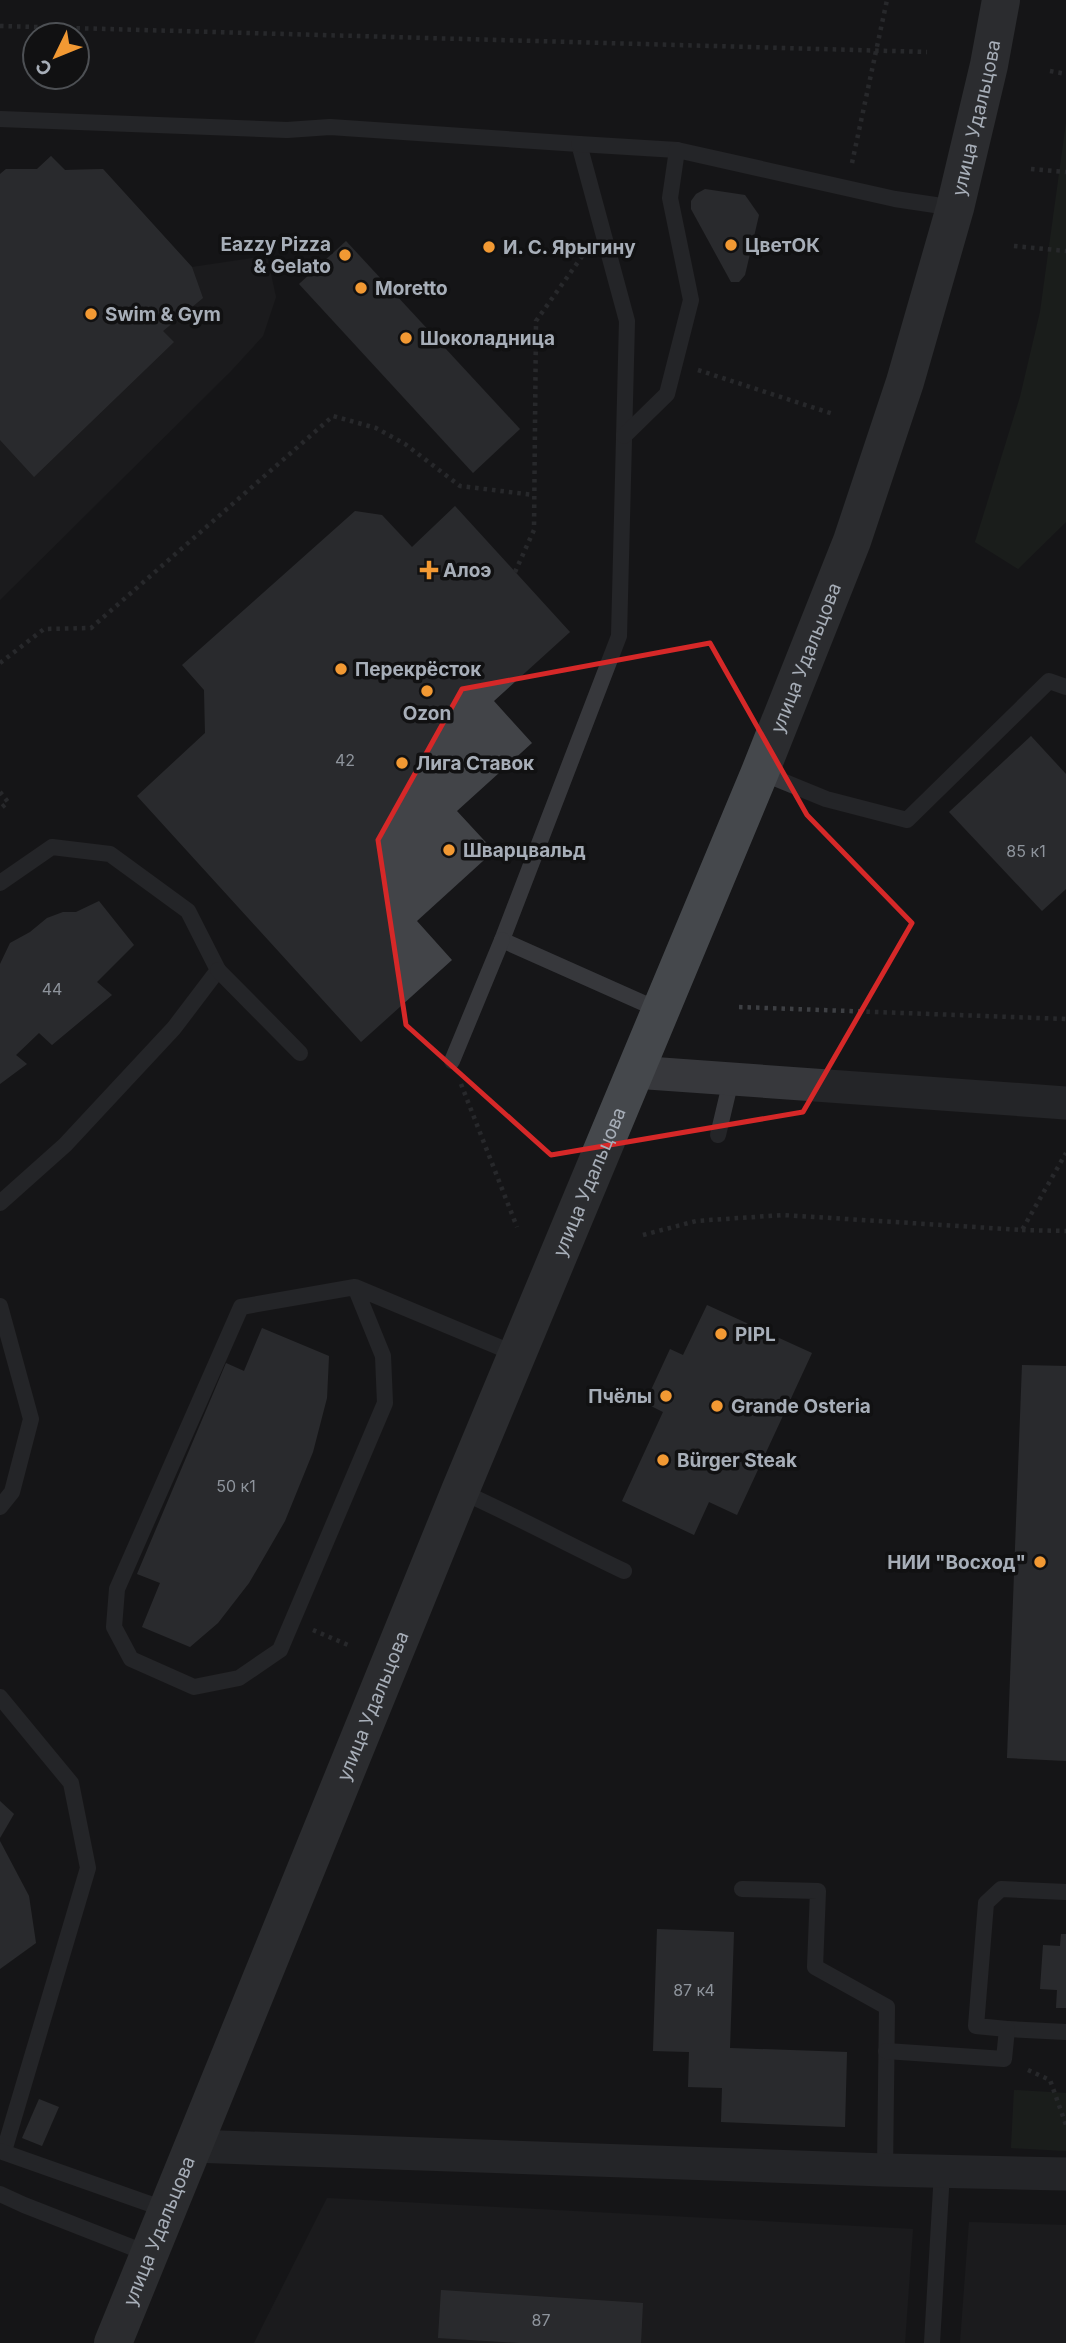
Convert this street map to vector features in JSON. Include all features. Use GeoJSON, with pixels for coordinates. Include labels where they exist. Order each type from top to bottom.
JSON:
{"type":"FeatureCollection","features":[{"type":"Feature","properties":{"kind":"street","name":"улица Удальцова"},"geometry":{"type":"LineString","coordinates":[[113,2343],[460,1491],[760,772],[852,541],[905,382],[955,208],[989,65],[1001,0]]}},
{"type":"Feature","properties":{"kind":"street"},"geometry":{"type":"LineString","coordinates":[[634,1072],[1066,1103]]}},
{"type":"Feature","properties":{"kind":"street"},"geometry":{"type":"LineString","coordinates":[[193,2146],[1066,2174]]}},
{"type":"Feature","properties":{"kind":"lane"},"geometry":{"type":"LineString","coordinates":[[0,119],[288,130],[330,127],[677,150],[895,199],[955,208]]}},
{"type":"Feature","properties":{"kind":"lane"},"geometry":{"type":"LineString","coordinates":[[452,1061],[502,940],[619,636],[627,321],[579,144]]}},
{"type":"Feature","properties":{"kind":"lane"},"geometry":{"type":"LineString","coordinates":[[624,436],[667,394],[691,300],[670,198],[677,150]]}},
{"type":"Feature","properties":{"kind":"lane"},"geometry":{"type":"LineString","coordinates":[[760,772],[826,800],[907,820],[1049,681],[1066,687]]}},
{"type":"Feature","properties":{"kind":"lane"},"geometry":{"type":"LineString","coordinates":[[0,883],[52,847],[110,854],[188,911],[218,970],[300,1053]]}},
{"type":"Feature","properties":{"kind":"lane"},"geometry":{"type":"LineString","coordinates":[[502,940],[659,1010]]}},
{"type":"Feature","properties":{"kind":"lane"},"geometry":{"type":"LineString","coordinates":[[0,1203],[65,1145],[174,1028],[218,970]]}},
{"type":"Feature","properties":{"kind":"lane"},"geometry":{"type":"LineString","coordinates":[[719,1135],[732,1080]]}},
{"type":"Feature","properties":{"kind":"lane"},"geometry":{"type":"LineString","coordinates":[[355,1287],[383,1356],[386,1403],[280,1650],[240,1678],[194,1688],[131,1658],[114,1627],[117,1589],[241,1307],[355,1287],[518,1355]]}},
{"type":"Feature","properties":{"kind":"lane"},"geometry":{"type":"LineString","coordinates":[[0,1306],[31,1419],[12,1492],[0,1507]]}},
{"type":"Feature","properties":{"kind":"lane"},"geometry":{"type":"LineString","coordinates":[[460,1491],[526,1521],[624,1572]]}},
{"type":"Feature","properties":{"kind":"lane"},"geometry":{"type":"LineString","coordinates":[[0,1697],[71,1783],[88,1868],[2,2151],[167,2210]]}},
{"type":"Feature","properties":{"kind":"lane"},"geometry":{"type":"LineString","coordinates":[[742,1889],[818,1891],[815,1967],[887,2007],[885,2170]]}},
{"type":"Feature","properties":{"kind":"lane"},"geometry":{"type":"LineString","coordinates":[[1066,1892],[1001,1889],[986,1903],[976,2026],[1066,2032]]}},
{"type":"Feature","properties":{"kind":"lane"},"geometry":{"type":"LineString","coordinates":[[887,2051],[1004,2059],[1007,2029]]}},
{"type":"Feature","properties":{"kind":"lane"},"geometry":{"type":"LineString","coordinates":[[932,2343],[942,2172]]}},
{"type":"Feature","properties":{"kind":"lane"},"geometry":{"type":"LineString","coordinates":[[0,2194],[24,2206],[149,2254]]}},
{"type":"Feature","properties":{"kind":"path"},"geometry":{"type":"LineString","coordinates":[[847,188],[887,0]]}},
{"type":"Feature","properties":{"kind":"path"},"geometry":{"type":"LineString","coordinates":[[0,26],[927,52]]}},
{"type":"Feature","properties":{"kind":"path"},"geometry":{"type":"LineString","coordinates":[[1050,71],[1066,74]]}},
{"type":"Feature","properties":{"kind":"path"},"geometry":{"type":"LineString","coordinates":[[1031,169],[1066,172]]}},
{"type":"Feature","properties":{"kind":"path"},"geometry":{"type":"LineString","coordinates":[[515,572],[534,530],[536,321],[602,229]]}},
{"type":"Feature","properties":{"kind":"path"},"geometry":{"type":"LineString","coordinates":[[1014,246],[1066,251]]}},
{"type":"Feature","properties":{"kind":"path"},"geometry":{"type":"LineString","coordinates":[[675,363],[833,414]]}},
{"type":"Feature","properties":{"kind":"path"},"geometry":{"type":"LineString","coordinates":[[0,663],[44,629],[91,628],[334,416],[376,428],[460,486],[534,495]]}},
{"type":"Feature","properties":{"kind":"path"},"geometry":{"type":"LineString","coordinates":[[0,792],[8,802],[0,809]]}},
{"type":"Feature","properties":{"kind":"path"},"geometry":{"type":"LineString","coordinates":[[739,1007],[1066,1020]]}},
{"type":"Feature","properties":{"kind":"path"},"geometry":{"type":"LineString","coordinates":[[452,1061],[517,1227]]}},
{"type":"Feature","properties":{"kind":"path"},"geometry":{"type":"LineString","coordinates":[[1022,1230],[1066,1153]]}},
{"type":"Feature","properties":{"kind":"path"},"geometry":{"type":"LineString","coordinates":[[643,1235],[696,1221],[783,1215],[1066,1231]]}},
{"type":"Feature","properties":{"kind":"path"},"geometry":{"type":"LineString","coordinates":[[293,1620],[348,1645]]}},
{"type":"Feature","properties":{"kind":"path"},"geometry":{"type":"LineString","coordinates":[[1004,2059],[1050,2080],[1066,2125]]}},
{"type":"Feature","properties":{"kind":"highlighted area"},"geometry":{"type":"Polygon","coordinates":[[[710,643],[807,815],[912,923],[803,1112],[551,1155],[406,1025],[378,840],[462,689],[710,643]]]}},
{"type":"Feature","properties":{"kind":"shaded area"},"geometry":{"type":"Polygon","coordinates":[[[1066,123],[1066,522],[1018,569],[975,542],[1020,397],[1040,312],[1066,123]]]}},
{"type":"Feature","properties":{"kind":"shaded area","name":"Swim & Gym"},"geometry":{"type":"Polygon","coordinates":[[[51,156],[65,170],[103,169],[192,267],[267,256],[276,297],[263,336],[0,600],[0,174],[6,169],[37,169],[51,156]]]}},
{"type":"Feature","properties":{"kind":"shaded area"},"geometry":{"type":"Polygon","coordinates":[[[1014,2090],[1066,2093],[1066,2151],[1011,2148],[1014,2090]]]}},
{"type":"Feature","properties":{"kind":"shaded area"},"geometry":{"type":"Polygon","coordinates":[[[327,2198],[913,2229],[905,2343],[254,2343],[327,2198]]]}},
{"type":"Feature","properties":{"kind":"shaded area"},"geometry":{"type":"Polygon","coordinates":[[[969,2222],[1066,2225],[1066,2343],[960,2343],[969,2222]]]}},
{"type":"Feature","properties":{"kind":"building","name":"Swim & Gym"},"geometry":{"type":"Polygon","coordinates":[[[51,156],[65,170],[103,169],[192,267],[203,298],[163,331],[174,342],[34,477],[0,440],[0,174],[6,169],[37,169],[51,156]]]}},
{"type":"Feature","properties":{"kind":"building","name":"ЦветОК"},"geometry":{"type":"Polygon","coordinates":[[[705,189],[745,195],[759,215],[745,275],[739,282],[731,282],[691,209],[691,201],[705,189]]]}},
{"type":"Feature","properties":{"kind":"building"},"geometry":{"type":"Polygon","coordinates":[[[346,241],[520,429],[473,473],[299,284],[346,241]]]}},
{"type":"Feature","properties":{"kind":"building"},"geometry":{"type":"Polygon","coordinates":[[[455,506],[570,632],[494,701],[532,743],[457,811],[494,851],[417,921],[452,960],[361,1042],[137,796],[205,733],[204,690],[182,665],[355,511],[382,515],[412,547],[455,506]]]}},
{"type":"Feature","properties":{"kind":"building"},"geometry":{"type":"Polygon","coordinates":[[[1031,736],[1066,774],[1066,889],[1042,911],[949,812],[1031,736]]]}},
{"type":"Feature","properties":{"kind":"building"},"geometry":{"type":"Polygon","coordinates":[[[99,901],[134,945],[97,982],[112,995],[52,1045],[39,1033],[16,1055],[27,1064],[0,1084],[0,964],[10,943],[47,918],[63,912],[76,912],[99,901]]]}},
{"type":"Feature","properties":{"kind":"building"},"geometry":{"type":"Polygon","coordinates":[[[707,1305],[812,1353],[737,1515],[709,1502],[694,1535],[622,1501],[663,1412],[645,1403],[670,1349],[683,1355],[707,1305]]]}},
{"type":"Feature","properties":{"kind":"building"},"geometry":{"type":"Polygon","coordinates":[[[262,1328],[329,1356],[327,1398],[313,1452],[285,1521],[249,1583],[218,1623],[190,1647],[142,1627],[160,1583],[137,1574],[226,1363],[244,1371],[262,1328]]]}},
{"type":"Feature","properties":{"kind":"building","name":"НИИ \"Восход\""},"geometry":{"type":"Polygon","coordinates":[[[1022,1365],[1066,1366],[1066,1761],[1007,1758],[1022,1365]]]}},
{"type":"Feature","properties":{"kind":"building"},"geometry":{"type":"Polygon","coordinates":[[[0,1801],[14,1814],[0,1838],[0,1801]]]}},
{"type":"Feature","properties":{"kind":"building"},"geometry":{"type":"Polygon","coordinates":[[[0,1841],[29,1896],[36,1943],[0,1969],[0,1841]]]}},
{"type":"Feature","properties":{"kind":"building"},"geometry":{"type":"Polygon","coordinates":[[[657,1929],[734,1932],[730,2048],[847,2052],[845,2127],[721,2122],[722,2088],[688,2087],[689,2052],[653,2051],[657,1929]]]}},
{"type":"Feature","properties":{"kind":"building"},"geometry":{"type":"Polygon","coordinates":[[[1061,1934],[1066,1934],[1066,2008],[1056,2008],[1057,1990],[1040,1989],[1043,1945],[1060,1946],[1061,1934]]]}},
{"type":"Feature","properties":{"kind":"building"},"geometry":{"type":"Polygon","coordinates":[[[39,2099],[59,2107],[42,2146],[22,2138],[39,2099]]]}},
{"type":"Feature","properties":{"kind":"building"},"geometry":{"type":"Polygon","coordinates":[[[441,2290],[643,2303],[641,2343],[520,2343],[438,2338],[441,2290]]]}},
{"type":"Feature","properties":{"kind":"place","name":"ЦветОК"},"geometry":{"type":"Point","coordinates":[731,245]}},
{"type":"Feature","properties":{"kind":"place","name":"И. С. Ярыгину"},"geometry":{"type":"Point","coordinates":[489,247]}},
{"type":"Feature","properties":{"kind":"place","name":"Eazzy Pizza & Gelato"},"geometry":{"type":"Point","coordinates":[345,255]}},
{"type":"Feature","properties":{"kind":"place","name":"Moretto"},"geometry":{"type":"Point","coordinates":[361,288]}},
{"type":"Feature","properties":{"kind":"place","name":"Swim & Gym"},"geometry":{"type":"Point","coordinates":[91,314]}},
{"type":"Feature","properties":{"kind":"place","name":"Шоколадница"},"geometry":{"type":"Point","coordinates":[406,338]}},
{"type":"Feature","properties":{"kind":"place","name":"Алоэ"},"geometry":{"type":"Point","coordinates":[429,570]}},
{"type":"Feature","properties":{"kind":"place","name":"Перекрёсток"},"geometry":{"type":"Point","coordinates":[341,669]}},
{"type":"Feature","properties":{"kind":"place","name":"Ozon"},"geometry":{"type":"Point","coordinates":[427,691]}},
{"type":"Feature","properties":{"kind":"place","name":"Лига Ставок"},"geometry":{"type":"Point","coordinates":[402,763]}},
{"type":"Feature","properties":{"kind":"place","name":"Шварцвальд"},"geometry":{"type":"Point","coordinates":[449,850]}},
{"type":"Feature","properties":{"kind":"place","name":"PIPL"},"geometry":{"type":"Point","coordinates":[721,1334]}},
{"type":"Feature","properties":{"kind":"place","name":"Пчёлы"},"geometry":{"type":"Point","coordinates":[666,1396]}},
{"type":"Feature","properties":{"kind":"place","name":"Grande Osteria"},"geometry":{"type":"Point","coordinates":[717,1406]}},
{"type":"Feature","properties":{"kind":"place","name":"Bürger Steak"},"geometry":{"type":"Point","coordinates":[663,1460]}},
{"type":"Feature","properties":{"kind":"place","name":"НИИ \"Восход\""},"geometry":{"type":"Point","coordinates":[1040,1562]}}]}
